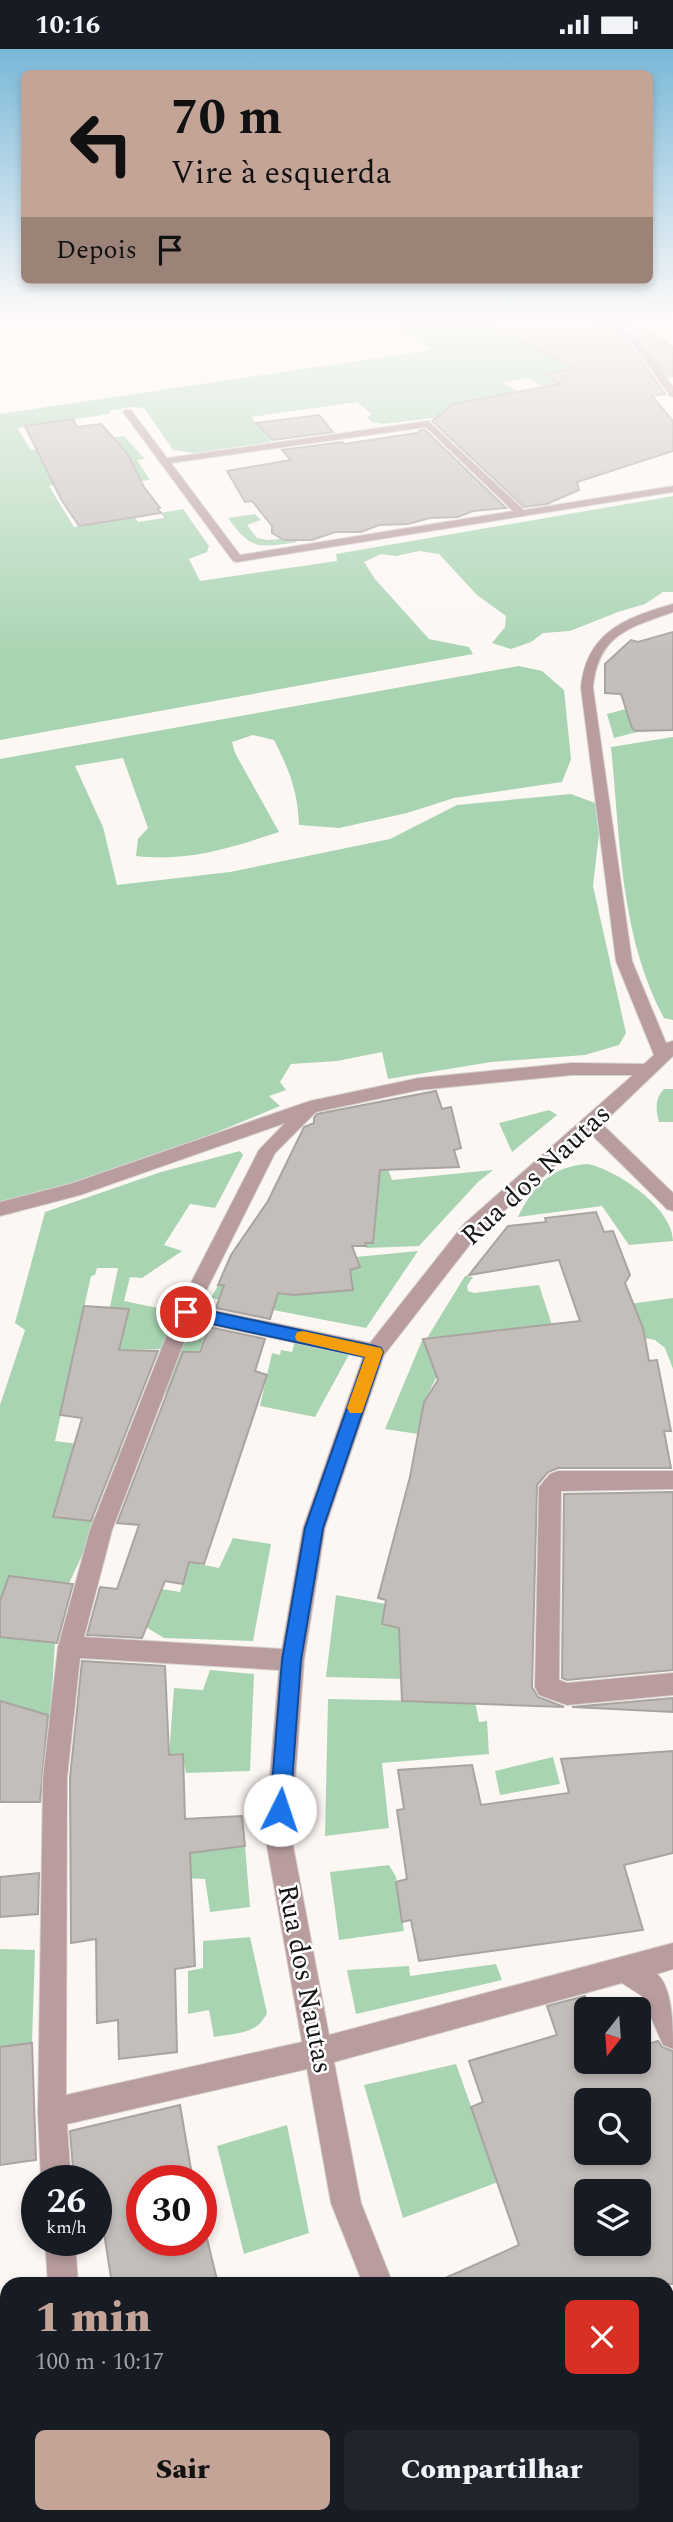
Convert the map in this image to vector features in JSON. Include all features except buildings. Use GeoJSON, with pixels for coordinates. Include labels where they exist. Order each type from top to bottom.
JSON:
{"type":"FeatureCollection","features":[{"type":"Feature","properties":{"kind":"street"},"geometry":{"type":"LineString","coordinates":[[142,431],[237,559],[673,489]]}},
{"type":"Feature","properties":{"kind":"street"},"geometry":{"type":"LineString","coordinates":[[164,461],[375,431]]}},
{"type":"Feature","properties":{"kind":"street"},"geometry":{"type":"LineString","coordinates":[[436,431],[520,512]]}},
{"type":"Feature","properties":{"kind":"street"},"geometry":{"type":"LineString","coordinates":[[0,1209],[74,1190],[310,1107],[419,1084],[661,1058],[624,961],[587,688],[591,661],[605,638],[642,619],[673,608]]}},
{"type":"Feature","properties":{"kind":"street","name":"Rua dos Nautas"},"geometry":{"type":"LineString","coordinates":[[375,2277],[346,2203],[278,1835],[292,1660],[314,1528],[375,1352],[471,1229],[592,1123],[661,1058]]}},
{"type":"Feature","properties":{"kind":"street"},"geometry":{"type":"LineString","coordinates":[[55,2165],[52,2113],[55,1778],[70,1647],[101,1530],[186,1312],[268,1150],[310,1107]]}},
{"type":"Feature","properties":{"kind":"street"},"geometry":{"type":"LineString","coordinates":[[592,1123],[673,1204]]}},
{"type":"Feature","properties":{"kind":"street"},"geometry":{"type":"LineString","coordinates":[[186,1312],[375,1352]]}},
{"type":"Feature","properties":{"kind":"street"},"geometry":{"type":"LineString","coordinates":[[673,1480],[558,1480],[550,1487],[547,1687],[567,1694],[673,1684]]}},
{"type":"Feature","properties":{"kind":"street"},"geometry":{"type":"LineString","coordinates":[[70,1647],[292,1660]]}},
{"type":"Feature","properties":{"kind":"street"},"geometry":{"type":"LineString","coordinates":[[52,2113],[319,2052],[673,1956]]}},
{"type":"Feature","properties":{"kind":"street"},"geometry":{"type":"LineString","coordinates":[[623,1969],[652,1986],[673,2035]]}},
{"type":"Feature","properties":{"kind":"street"},"geometry":{"type":"LineString","coordinates":[[61,2256],[63,2277]]}},
{"type":"Feature","properties":{"kind":"green space"},"geometry":{"type":"Polygon","coordinates":[[[0,431],[19,431],[31,450],[124,436],[145,459],[137,460],[150,480],[142,481],[134,467],[49,486],[74,527],[135,517],[138,522],[164,518],[161,513],[183,509],[209,546],[207,552],[189,559],[200,581],[337,561],[336,554],[673,496],[673,592],[663,592],[645,604],[570,631],[543,633],[531,642],[511,649],[492,643],[505,627],[506,616],[477,595],[439,554],[419,551],[396,556],[381,554],[364,562],[375,579],[429,639],[469,647],[473,654],[0,740],[0,431]]]}},
{"type":"Feature","properties":{"kind":"green space"},"geometry":{"type":"Polygon","coordinates":[[[160,431],[264,431],[271,439],[271,442],[195,453],[173,450],[160,431]]]}},
{"type":"Feature","properties":{"kind":"green space"},"geometry":{"type":"Polygon","coordinates":[[[255,514],[261,520],[247,525],[257,538],[295,538],[297,542],[256,544],[243,536],[228,518],[255,514]]]}},
{"type":"Feature","properties":{"kind":"green space"},"geometry":{"type":"Polygon","coordinates":[[[519,666],[542,671],[564,690],[571,759],[562,782],[454,798],[407,813],[339,828],[299,825],[292,781],[274,740],[253,735],[232,742],[235,753],[279,832],[209,852],[155,857],[136,856],[138,839],[148,828],[123,758],[75,766],[103,827],[117,885],[230,872],[390,839],[457,805],[571,794],[595,803],[599,834],[593,886],[626,1033],[619,1045],[585,1055],[491,1062],[388,1079],[382,1052],[337,1061],[291,1064],[280,1082],[286,1090],[269,1096],[280,1106],[142,1160],[0,1203],[0,759],[519,666]]]}},
{"type":"Feature","properties":{"kind":"green space"},"geometry":{"type":"Polygon","coordinates":[[[626,709],[637,732],[614,738],[607,714],[626,709]]]}},
{"type":"Feature","properties":{"kind":"green space"},"geometry":{"type":"Polygon","coordinates":[[[673,737],[673,1020],[664,1018],[649,987],[630,920],[620,851],[611,747],[673,737]]]}},
{"type":"Feature","properties":{"kind":"green space"},"geometry":{"type":"Polygon","coordinates":[[[664,1089],[673,1089],[673,1122],[659,1122],[657,1101],[664,1089]]]}},
{"type":"Feature","properties":{"kind":"green space"},"geometry":{"type":"Polygon","coordinates":[[[549,1110],[557,1115],[512,1152],[499,1123],[549,1110]]]}},
{"type":"Feature","properties":{"kind":"green space"},"geometry":{"type":"Polygon","coordinates":[[[240,1151],[243,1155],[215,1208],[190,1204],[164,1245],[182,1251],[142,1278],[130,1277],[124,1301],[177,1312],[163,1349],[115,1350],[129,1309],[110,1307],[118,1268],[97,1268],[95,1275],[91,1276],[55,1441],[124,1450],[109,1470],[66,1474],[53,1517],[85,1520],[87,1516],[100,1518],[69,1583],[9,1576],[0,1601],[0,1405],[25,1330],[15,1323],[45,1212],[161,1172],[240,1151]]]}},
{"type":"Feature","properties":{"kind":"green space"},"geometry":{"type":"Polygon","coordinates":[[[588,1164],[614,1174],[641,1192],[664,1216],[671,1228],[673,1241],[629,1245],[602,1206],[518,1217],[537,1187],[554,1173],[588,1164]]]}},
{"type":"Feature","properties":{"kind":"green space"},"geometry":{"type":"Polygon","coordinates":[[[326,1167],[388,1169],[392,1180],[493,1170],[478,1182],[419,1246],[366,1248],[365,1243],[373,1243],[374,1230],[326,1167]]]}},
{"type":"Feature","properties":{"kind":"green space"},"geometry":{"type":"Polygon","coordinates":[[[418,1251],[366,1328],[211,1298],[218,1285],[293,1295],[353,1290],[350,1269],[360,1267],[356,1257],[418,1251]]]}},
{"type":"Feature","properties":{"kind":"green space"},"geometry":{"type":"Polygon","coordinates":[[[465,1276],[473,1277],[467,1286],[468,1291],[474,1293],[539,1285],[552,1325],[427,1338],[465,1276]]]}},
{"type":"Feature","properties":{"kind":"green space"},"geometry":{"type":"Polygon","coordinates":[[[673,1298],[673,1369],[665,1348],[655,1340],[640,1337],[593,1309],[673,1298]]]}},
{"type":"Feature","properties":{"kind":"green space"},"geometry":{"type":"Polygon","coordinates":[[[195,1318],[209,1321],[185,1395],[163,1393],[195,1318]]]}},
{"type":"Feature","properties":{"kind":"green space"},"geometry":{"type":"Polygon","coordinates":[[[423,1338],[439,1372],[424,1402],[418,1434],[385,1429],[423,1338]]]}},
{"type":"Feature","properties":{"kind":"green space"},"geometry":{"type":"Polygon","coordinates":[[[295,1341],[351,1351],[315,1417],[260,1406],[272,1353],[280,1355],[281,1350],[292,1352],[295,1341]]]}},
{"type":"Feature","properties":{"kind":"green space"},"geometry":{"type":"Polygon","coordinates":[[[233,1538],[271,1544],[253,1641],[164,1638],[146,1627],[162,1589],[180,1592],[189,1562],[219,1568],[233,1538]]]}},
{"type":"Feature","properties":{"kind":"green space"},"geometry":{"type":"Polygon","coordinates":[[[336,1595],[386,1604],[382,1625],[450,1638],[402,1679],[326,1677],[336,1595]]]}},
{"type":"Feature","properties":{"kind":"green space"},"geometry":{"type":"Polygon","coordinates":[[[0,1637],[55,1642],[49,1743],[18,1740],[13,1705],[0,1701],[0,1637]]]}},
{"type":"Feature","properties":{"kind":"green space"},"geometry":{"type":"Polygon","coordinates":[[[210,1670],[254,1674],[250,1771],[186,1773],[182,1754],[169,1755],[174,1688],[203,1690],[210,1670]]]}},
{"type":"Feature","properties":{"kind":"green space"},"geometry":{"type":"Polygon","coordinates":[[[328,1699],[475,1702],[479,1722],[487,1721],[489,1754],[382,1763],[389,1828],[325,1836],[328,1699]]]}},
{"type":"Feature","properties":{"kind":"green space"},"geometry":{"type":"Polygon","coordinates":[[[553,1757],[560,1784],[500,1795],[495,1771],[553,1757]]]}},
{"type":"Feature","properties":{"kind":"green space"},"geometry":{"type":"Polygon","coordinates":[[[245,1846],[250,1907],[210,1912],[205,1879],[183,1878],[182,1854],[245,1846]]]}},
{"type":"Feature","properties":{"kind":"green space"},"geometry":{"type":"Polygon","coordinates":[[[389,1865],[396,1877],[404,1931],[339,1940],[330,1872],[389,1865]]]}},
{"type":"Feature","properties":{"kind":"green space"},"geometry":{"type":"Polygon","coordinates":[[[250,1937],[267,2013],[263,2020],[251,2029],[214,2037],[209,2010],[188,2014],[188,1971],[203,1968],[203,1941],[250,1937]]]}},
{"type":"Feature","properties":{"kind":"green space"},"geometry":{"type":"Polygon","coordinates":[[[0,1949],[35,1950],[32,2043],[0,2047],[0,1949]]]}},
{"type":"Feature","properties":{"kind":"green space"},"geometry":{"type":"Polygon","coordinates":[[[496,1964],[502,1980],[356,2014],[347,1970],[409,1966],[410,1976],[496,1964]]]}},
{"type":"Feature","properties":{"kind":"green space"},"geometry":{"type":"Polygon","coordinates":[[[456,2064],[498,2182],[403,2218],[364,2085],[456,2064]]]}},
{"type":"Feature","properties":{"kind":"green space"},"geometry":{"type":"Polygon","coordinates":[[[287,2125],[309,2233],[244,2254],[217,2146],[287,2125]]]}},
{"type":"Feature","properties":{"kind":"slow traffic"},"geometry":{"type":"LineString","coordinates":[[303,1337],[375,1352],[356,1408]]}},
{"type":"Feature","properties":{"kind":"route"},"geometry":{"type":"LineString","coordinates":[[186,1312],[375,1352],[314,1528],[292,1660],[280,1810]]}}]}
